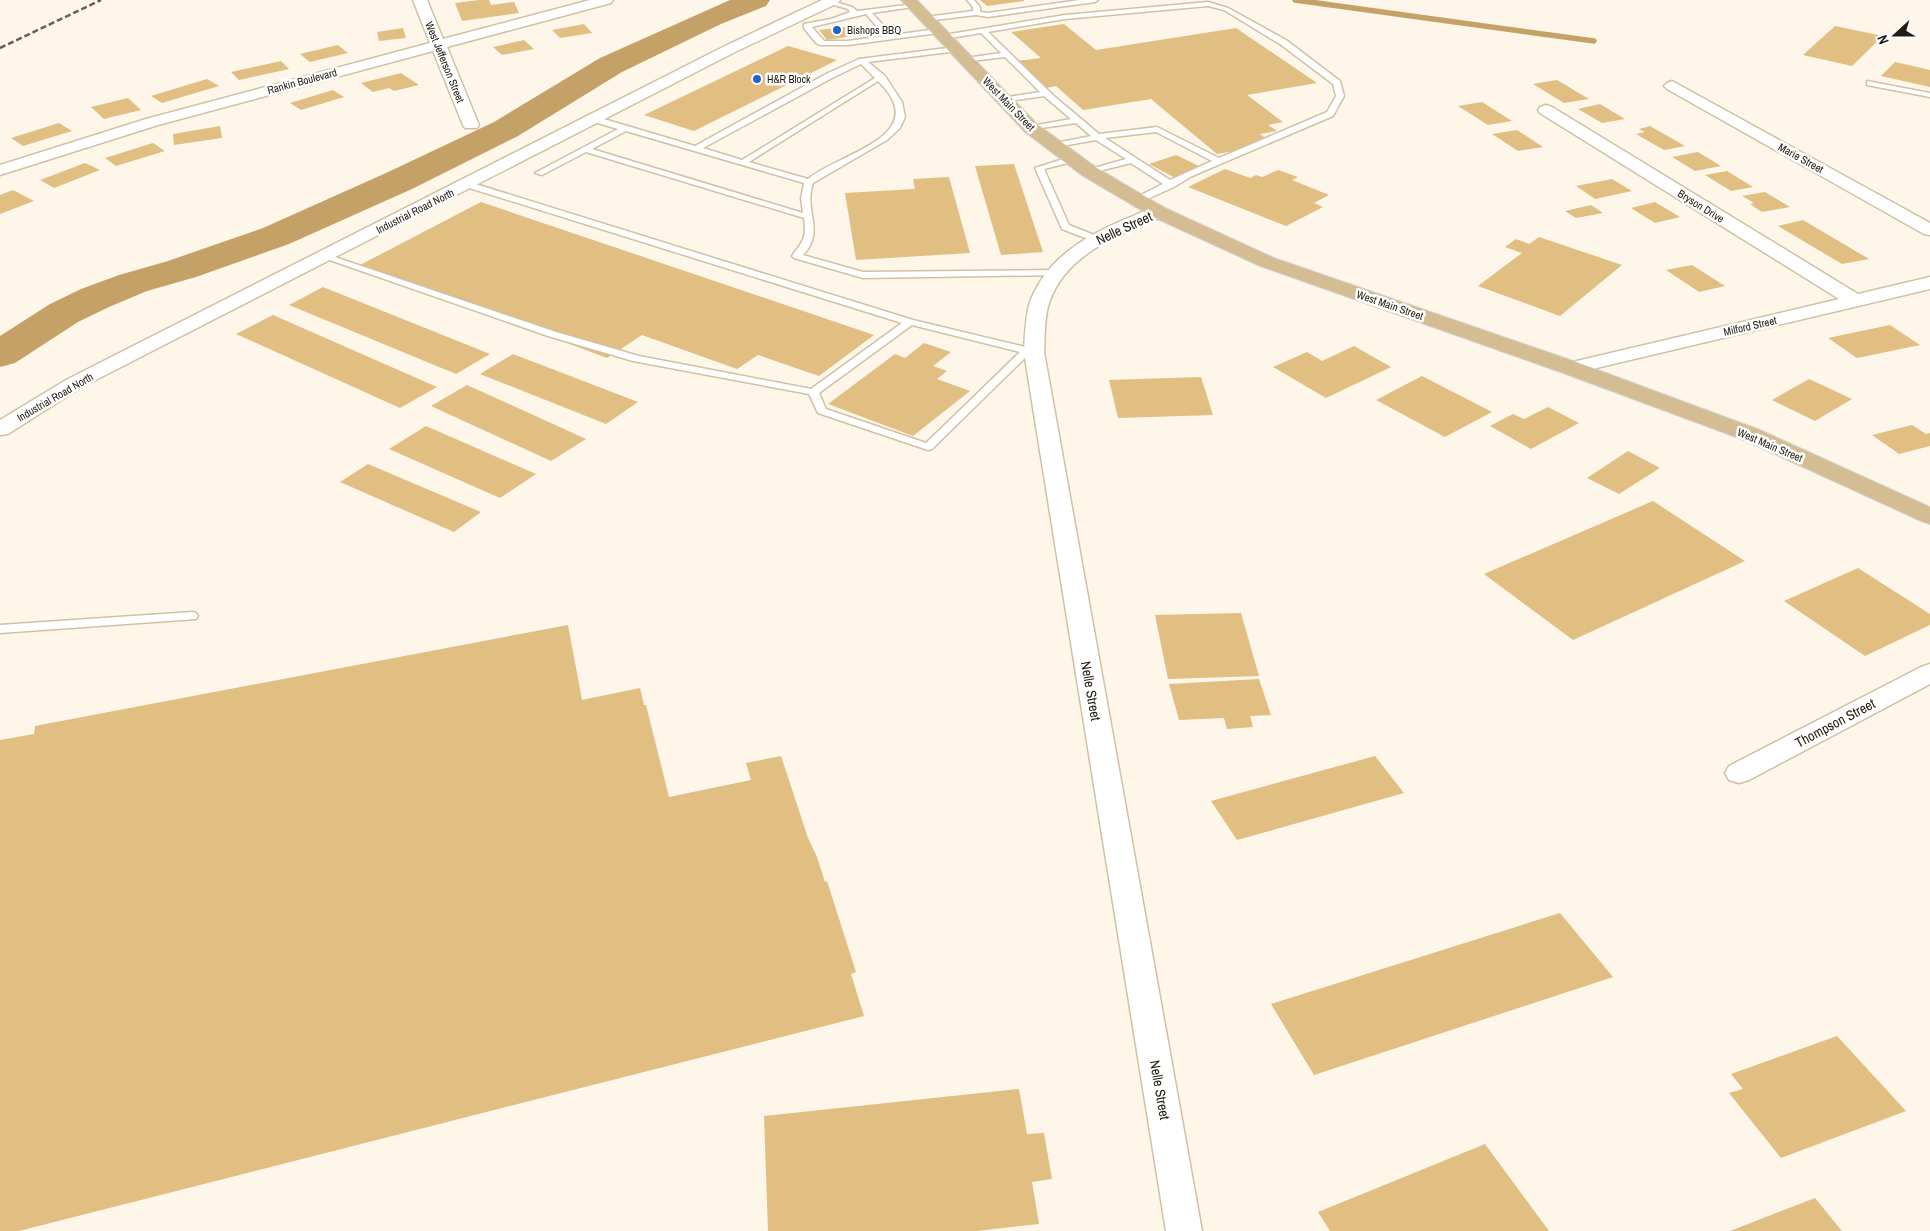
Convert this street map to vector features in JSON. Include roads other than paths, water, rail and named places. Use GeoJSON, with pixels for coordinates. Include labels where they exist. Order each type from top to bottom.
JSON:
{"type":"FeatureCollection","features":[{"type":"Feature","properties":{"kind":"main road","name":"West Main Street"},"geometry":{"type":"LineString","coordinates":[[936,29],[1031,128],[1090,172],[1148,206],[1267,262],[1571,368],[1752,436],[1930,516]]}},
{"type":"Feature","properties":{"kind":"street","name":"West Jefferson Street"},"geometry":{"type":"LineString","coordinates":[[420,0],[471,125]]}},
{"type":"Feature","properties":{"kind":"street","name":"Rankin Boulevard"},"geometry":{"type":"LineString","coordinates":[[0,170],[152,122],[606,0]]}},
{"type":"Feature","properties":{"kind":"street","name":"Industrial Road North"},"geometry":{"type":"LineString","coordinates":[[0,429],[73,384],[326,257],[730,49],[831,1]]}},
{"type":"Feature","properties":{"kind":"street","name":"Marie Street"},"geometry":{"type":"LineString","coordinates":[[1672,86],[1930,230]]}},
{"type":"Feature","properties":{"kind":"street","name":"Bryson Drive"},"geometry":{"type":"LineString","coordinates":[[1546,110],[1856,301]]}},
{"type":"Feature","properties":{"kind":"street","name":"Nelle Street"},"geometry":{"type":"LineString","coordinates":[[1148,206],[1096,239],[1054,272],[1040,302],[1030,351],[1184,1231]]}},
{"type":"Feature","properties":{"kind":"street","name":"Milford Street"},"geometry":{"type":"LineString","coordinates":[[1571,368],[1930,283]]}},
{"type":"Feature","properties":{"kind":"street","name":"Thompson Street"},"geometry":{"type":"LineString","coordinates":[[1739,773],[1930,673]]}},
{"type":"Feature","properties":{"kind":"lane"},"geometry":{"type":"LineString","coordinates":[[970,0],[977,7],[976,12]]}},
{"type":"Feature","properties":{"kind":"lane"},"geometry":{"type":"LineString","coordinates":[[696,149],[829,76],[976,12],[988,15],[1095,0]]}},
{"type":"Feature","properties":{"kind":"lane"},"geometry":{"type":"LineString","coordinates":[[831,1],[850,8],[855,13]]}},
{"type":"Feature","properties":{"kind":"lane"},"geometry":{"type":"LineString","coordinates":[[807,26],[819,41],[823,43],[848,43],[936,29],[983,31],[1064,17],[1208,4],[1226,9],[1283,42],[1338,83],[1340,96],[1330,114],[1189,174],[1171,184],[1148,206]]}},
{"type":"Feature","properties":{"kind":"lane"},"geometry":{"type":"LineString","coordinates":[[867,11],[890,37]]}},
{"type":"Feature","properties":{"kind":"lane"},"geometry":{"type":"LineString","coordinates":[[789,21],[807,26],[867,11],[936,29],[1007,54]]}},
{"type":"Feature","properties":{"kind":"lane"},"geometry":{"type":"LineString","coordinates":[[983,31],[1076,120],[1097,137],[1171,184]]}},
{"type":"Feature","properties":{"kind":"lane"},"geometry":{"type":"LineString","coordinates":[[862,61],[882,78],[891,89],[902,114],[900,123],[890,134],[873,147],[832,167],[809,182],[805,193],[808,244],[797,256],[863,275],[1054,272]]}},
{"type":"Feature","properties":{"kind":"lane"},"geometry":{"type":"LineString","coordinates":[[742,163],[874,80],[882,78]]}},
{"type":"Feature","properties":{"kind":"lane"},"geometry":{"type":"LineString","coordinates":[[1870,83],[1930,95]]}},
{"type":"Feature","properties":{"kind":"lane"},"geometry":{"type":"LineString","coordinates":[[1004,100],[1046,93]]}},
{"type":"Feature","properties":{"kind":"lane"},"geometry":{"type":"LineString","coordinates":[[594,119],[809,182]]}},
{"type":"Feature","properties":{"kind":"lane"},"geometry":{"type":"LineString","coordinates":[[1031,128],[1076,120]]}},
{"type":"Feature","properties":{"kind":"lane"},"geometry":{"type":"LineString","coordinates":[[539,173],[625,128]]}},
{"type":"Feature","properties":{"kind":"lane"},"geometry":{"type":"LineString","coordinates":[[1054,146],[1097,137],[1157,129],[1218,161]]}},
{"type":"Feature","properties":{"kind":"lane"},"geometry":{"type":"LineString","coordinates":[[585,149],[797,215],[807,216]]}},
{"type":"Feature","properties":{"kind":"lane"},"geometry":{"type":"LineString","coordinates":[[1072,159],[1039,168],[1065,227],[1096,239]]}},
{"type":"Feature","properties":{"kind":"lane"},"geometry":{"type":"LineString","coordinates":[[1090,172],[1132,160]]}},
{"type":"Feature","properties":{"kind":"lane"},"geometry":{"type":"LineString","coordinates":[[466,184],[910,322],[1030,351]]}},
{"type":"Feature","properties":{"kind":"lane"},"geometry":{"type":"LineString","coordinates":[[326,257],[552,334],[637,359],[813,392],[910,322]]}},
{"type":"Feature","properties":{"kind":"lane"},"geometry":{"type":"LineString","coordinates":[[813,392],[822,411],[928,447],[1030,351]]}},
{"type":"Feature","properties":{"kind":"lane"},"geometry":{"type":"LineString","coordinates":[[0,629],[192,616]]}},
{"type":"Feature","properties":{"kind":"waterway"},"geometry":{"type":"LineString","coordinates":[[0,354],[64,313],[95,298],[133,283],[182,269],[276,236],[399,181],[506,129],[611,65],[711,18],[756,0]]}},
{"type":"Feature","properties":{"kind":"waterway"},"geometry":{"type":"LineString","coordinates":[[1295,0],[1594,41]]}},
{"type":"Feature","properties":{"kind":"railway"},"geometry":{"type":"LineString","coordinates":[[0,48],[101,0]]}},
{"type":"Feature","properties":{"kind":"place","name":"Bishops BBQ"},"geometry":{"type":"Point","coordinates":[837,30]}},
{"type":"Feature","properties":{"kind":"place","name":"H&R Block"},"geometry":{"type":"Point","coordinates":[757,79]}}]}
